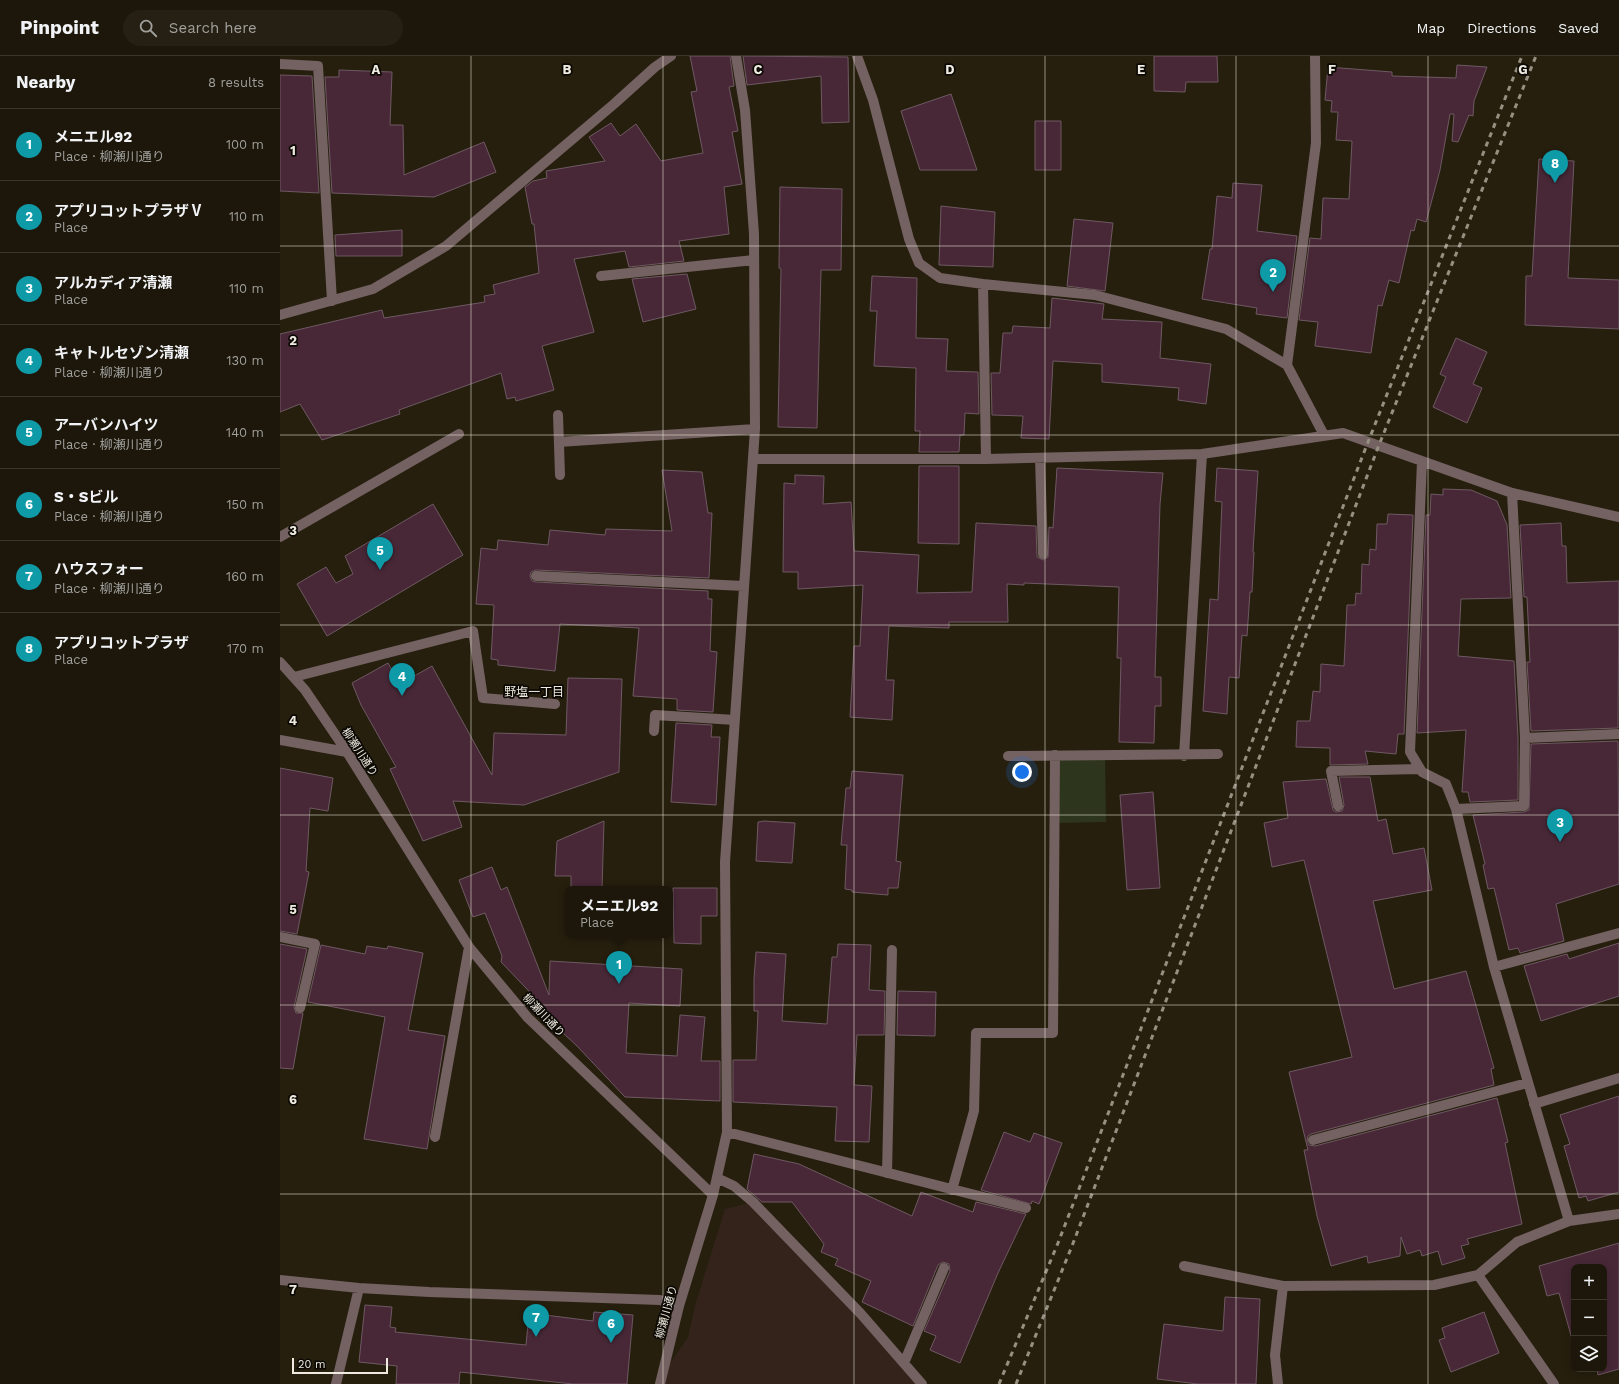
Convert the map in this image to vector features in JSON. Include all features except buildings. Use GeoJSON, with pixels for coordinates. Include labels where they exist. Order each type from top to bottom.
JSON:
{"type":"FeatureCollection","features":[{"type":"Feature","properties":{"kind":"street"},"geometry":{"type":"LineString","coordinates":[[280,315],[373,289],[446,246],[614,104],[655,67],[671,56]]}},
{"type":"Feature","properties":{"kind":"street"},"geometry":{"type":"LineString","coordinates":[[713,1195],[727,1132],[725,862],[754,429],[754,234],[745,110],[736,56]]}},
{"type":"Feature","properties":{"kind":"street"},"geometry":{"type":"LineString","coordinates":[[857,56],[874,100],[909,239],[919,263],[940,278],[983,284],[1095,295],[1226,329],[1287,365],[1324,435]]}},
{"type":"Feature","properties":{"kind":"street"},"geometry":{"type":"LineString","coordinates":[[1287,365],[1316,143],[1315,56]]}},
{"type":"Feature","properties":{"kind":"street"},"geometry":{"type":"LineString","coordinates":[[280,64],[318,66],[332,301]]}},
{"type":"Feature","properties":{"kind":"street"},"geometry":{"type":"LineString","coordinates":[[601,276],[754,260]]}},
{"type":"Feature","properties":{"kind":"street"},"geometry":{"type":"LineString","coordinates":[[983,284],[986,459]]}},
{"type":"Feature","properties":{"kind":"street"},"geometry":{"type":"LineString","coordinates":[[558,415],[560,475]]}},
{"type":"Feature","properties":{"kind":"street"},"geometry":{"type":"LineString","coordinates":[[560,442],[754,429]]}},
{"type":"Feature","properties":{"kind":"street"},"geometry":{"type":"LineString","coordinates":[[753,459],[986,459],[1202,454],[1343,433],[1512,493],[1619,517]]}},
{"type":"Feature","properties":{"kind":"street"},"geometry":{"type":"LineString","coordinates":[[280,537],[459,434]]}},
{"type":"Feature","properties":{"kind":"street"},"geometry":{"type":"LineString","coordinates":[[1184,756],[1202,454]]}},
{"type":"Feature","properties":{"kind":"street"},"geometry":{"type":"LineString","coordinates":[[1040,458],[1043,554]]}},
{"type":"Feature","properties":{"kind":"street"},"geometry":{"type":"LineString","coordinates":[[1422,461],[1410,752],[1422,772],[1446,784],[1456,809],[1494,967],[1527,1083],[1569,1221]]}},
{"type":"Feature","properties":{"kind":"street"},"geometry":{"type":"LineString","coordinates":[[1456,809],[1524,806],[1525,738],[1512,493]]}},
{"type":"Feature","properties":{"kind":"street"},"geometry":{"type":"LineString","coordinates":[[536,576],[744,586]]}},
{"type":"Feature","properties":{"kind":"street"},"geometry":{"type":"LineString","coordinates":[[294,677],[473,631],[483,698],[555,704]]}},
{"type":"Feature","properties":{"kind":"street","name":"柳瀬川通り"},"geometry":{"type":"LineString","coordinates":[[280,662],[305,690],[347,752],[469,947],[528,1018],[713,1195],[679,1306],[660,1384]]}},
{"type":"Feature","properties":{"kind":"street"},"geometry":{"type":"LineString","coordinates":[[654,731],[655,715],[734,720]]}},
{"type":"Feature","properties":{"kind":"street"},"geometry":{"type":"LineString","coordinates":[[1525,738],[1619,734]]}},
{"type":"Feature","properties":{"kind":"street"},"geometry":{"type":"LineString","coordinates":[[280,740],[347,752]]}},
{"type":"Feature","properties":{"kind":"street"},"geometry":{"type":"LineString","coordinates":[[1008,756],[1184,756],[1218,754]]}},
{"type":"Feature","properties":{"kind":"street"},"geometry":{"type":"LineString","coordinates":[[952,1190],[974,1112],[976,1034],[1053,1033],[1055,755]]}},
{"type":"Feature","properties":{"kind":"street"},"geometry":{"type":"LineString","coordinates":[[1338,806],[1331,771],[1420,769]]}},
{"type":"Feature","properties":{"kind":"street"},"geometry":{"type":"LineString","coordinates":[[1494,967],[1619,933]]}},
{"type":"Feature","properties":{"kind":"street"},"geometry":{"type":"LineString","coordinates":[[280,937],[315,944],[300,1008]]}},
{"type":"Feature","properties":{"kind":"street"},"geometry":{"type":"LineString","coordinates":[[435,1137],[469,947]]}},
{"type":"Feature","properties":{"kind":"street"},"geometry":{"type":"LineString","coordinates":[[887,1173],[892,950]]}},
{"type":"Feature","properties":{"kind":"street"},"geometry":{"type":"LineString","coordinates":[[1534,1104],[1619,1078]]}},
{"type":"Feature","properties":{"kind":"street"},"geometry":{"type":"LineString","coordinates":[[1313,1140],[1527,1083]]}},
{"type":"Feature","properties":{"kind":"street"},"geometry":{"type":"LineString","coordinates":[[727,1132],[1026,1208]]}},
{"type":"Feature","properties":{"kind":"street"},"geometry":{"type":"LineString","coordinates":[[717,1178],[734,1186],[753,1202],[861,1314],[922,1384]]}},
{"type":"Feature","properties":{"kind":"street"},"geometry":{"type":"LineString","coordinates":[[1184,1266],[1283,1286],[1434,1285],[1478,1275],[1516,1242],[1569,1221],[1619,1214]]}},
{"type":"Feature","properties":{"kind":"street"},"geometry":{"type":"LineString","coordinates":[[904,1363],[944,1268]]}},
{"type":"Feature","properties":{"kind":"street"},"geometry":{"type":"LineString","coordinates":[[1478,1275],[1554,1384]]}},
{"type":"Feature","properties":{"kind":"street"},"geometry":{"type":"LineString","coordinates":[[280,1280],[359,1288],[660,1300],[679,1306]]}},
{"type":"Feature","properties":{"kind":"street"},"geometry":{"type":"LineString","coordinates":[[1278,1384],[1275,1356],[1283,1286]]}},
{"type":"Feature","properties":{"kind":"street"},"geometry":{"type":"LineString","coordinates":[[336,1384],[359,1288]]}},
{"type":"Feature","properties":{"kind":"shaded area"},"geometry":{"type":"Polygon","coordinates":[[[753,1202],[922,1384],[660,1384],[662,1375],[688,1337],[696,1302],[725,1209],[753,1202]]]}},
{"type":"Feature","properties":{"kind":"green space"},"geometry":{"type":"Polygon","coordinates":[[[1105,754],[1106,822],[1053,823],[1055,755],[1105,754]]]}},
{"type":"Feature","properties":{"kind":"railway"},"geometry":{"type":"LineString","coordinates":[[999,1384],[1058,1243],[1368,442],[1522,56]]}},
{"type":"Feature","properties":{"kind":"railway"},"geometry":{"type":"LineString","coordinates":[[1016,1384],[1072,1246],[1379,445],[1536,56]]}},
{"type":"Feature","properties":{"kind":"place","name":"アプリコットプラザ"},"geometry":{"type":"Point","coordinates":[1555,183]}},
{"type":"Feature","properties":{"kind":"place","name":"アプリコットプラザⅤ"},"geometry":{"type":"Point","coordinates":[1273,292]}},
{"type":"Feature","properties":{"kind":"place","name":"アーバンハイツ"},"geometry":{"type":"Point","coordinates":[380,570]}},
{"type":"Feature","properties":{"kind":"place","name":"キャトルセゾン清瀬"},"geometry":{"type":"Point","coordinates":[402,696]}},
{"type":"Feature","properties":{"kind":"place","name":"アルカディア清瀬"},"geometry":{"type":"Point","coordinates":[1560,842]}},
{"type":"Feature","properties":{"kind":"place","name":"メニエル92"},"geometry":{"type":"Point","coordinates":[619,984]}},
{"type":"Feature","properties":{"kind":"place","name":"ハウスフォー"},"geometry":{"type":"Point","coordinates":[536,1337]}},
{"type":"Feature","properties":{"kind":"place","name":"S・Sビル"},"geometry":{"type":"Point","coordinates":[611,1343]}},
{"type":"Feature","properties":{"kind":"district","name":"野塩一丁目"},"geometry":{"type":"Point","coordinates":[534,692]}}]}
